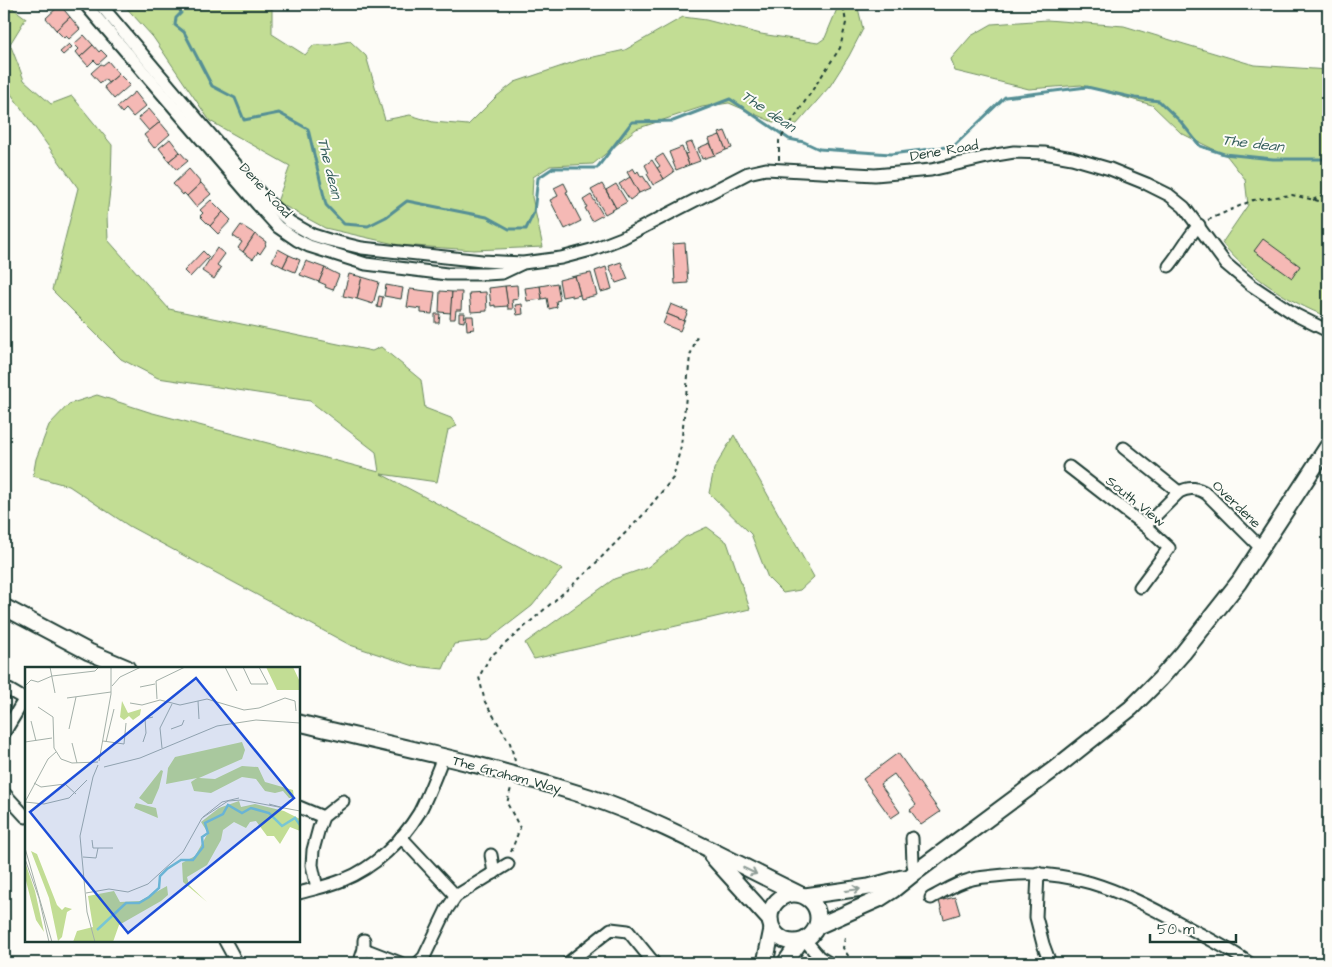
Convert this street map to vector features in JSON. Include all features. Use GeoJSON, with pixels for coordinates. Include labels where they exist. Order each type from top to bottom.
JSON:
{"type":"FeatureCollection","features":[{"type":"Feature","properties":{"kind":"main road"},"geometry":{"type":"LineString","coordinates":[[818,926],[879,899],[894,890],[1132,708],[1183,653],[1238,582],[1328,446]]}},
{"type":"Feature","properties":{"kind":"main road"},"geometry":{"type":"LineString","coordinates":[[4,607],[81,648],[125,667]]}},
{"type":"Feature","properties":{"kind":"main road","name":"The Graham Way"},"geometry":{"type":"LineString","coordinates":[[300,723],[443,757],[515,769],[642,818],[802,895]]}},
{"type":"Feature","properties":{"kind":"main road","name":"The Graham Way"},"geometry":{"type":"LineString","coordinates":[[706,849],[771,925]]}},
{"type":"Feature","properties":{"kind":"main road"},"geometry":{"type":"LineString","coordinates":[[765,963],[771,925],[771,911],[775,903],[783,896],[869,888],[914,873]]}},
{"type":"Feature","properties":{"kind":"main road"},"geometry":{"type":"LineString","coordinates":[[784,963],[802,942],[813,934],[818,926],[819,917],[817,909],[812,901],[802,895]]}},
{"type":"Feature","properties":{"kind":"main road"},"geometry":{"type":"LineString","coordinates":[[771,925],[777,936],[784,940],[791,943],[802,942]]}},
{"type":"Feature","properties":{"kind":"street","name":"Dene Road"},"geometry":{"type":"LineString","coordinates":[[84,4],[101,11],[126,44],[261,202],[309,246],[347,259],[384,267],[447,274],[502,273],[523,263]]}},
{"type":"Feature","properties":{"kind":"street","name":"Dene Road"},"geometry":{"type":"LineString","coordinates":[[285,225],[313,235],[372,249],[482,261],[523,263],[561,258],[599,247],[629,234],[748,173],[766,169],[875,175],[931,170],[1014,152],[1044,153],[1072,158],[1138,180],[1169,195],[1184,207],[1199,225],[1226,264],[1251,285],[1296,315],[1328,331]]}},
{"type":"Feature","properties":{"kind":"street"},"geometry":{"type":"LineString","coordinates":[[1169,266],[1178,256],[1192,232],[1199,225]]}},
{"type":"Feature","properties":{"kind":"street"},"geometry":{"type":"LineString","coordinates":[[309,246],[313,235]]}},
{"type":"Feature","properties":{"kind":"street"},"geometry":{"type":"LineString","coordinates":[[347,259],[351,245]]}},
{"type":"Feature","properties":{"kind":"street"},"geometry":{"type":"LineString","coordinates":[[1124,448],[1179,492],[1145,526]]}},
{"type":"Feature","properties":{"kind":"street","name":"South View"},"geometry":{"type":"LineString","coordinates":[[1069,467],[1145,526],[1169,548],[1140,587]]}},
{"type":"Feature","properties":{"kind":"street","name":"Overdene"},"geometry":{"type":"LineString","coordinates":[[1179,492],[1186,488],[1200,489],[1260,548]]}},
{"type":"Feature","properties":{"kind":"street"},"geometry":{"type":"LineString","coordinates":[[4,733],[25,700],[9,690]]}},
{"type":"Feature","properties":{"kind":"street"},"geometry":{"type":"LineString","coordinates":[[300,893],[357,874],[388,851],[419,812],[443,757]]}},
{"type":"Feature","properties":{"kind":"street"},"geometry":{"type":"LineString","coordinates":[[4,792],[25,816]]}},
{"type":"Feature","properties":{"kind":"street"},"geometry":{"type":"LineString","coordinates":[[317,888],[312,865],[313,850],[323,817],[343,801]]}},
{"type":"Feature","properties":{"kind":"street"},"geometry":{"type":"LineString","coordinates":[[300,807],[323,817]]}},
{"type":"Feature","properties":{"kind":"street"},"geometry":{"type":"LineString","coordinates":[[401,837],[456,896]]}},
{"type":"Feature","properties":{"kind":"street"},"geometry":{"type":"LineString","coordinates":[[912,838],[914,873]]}},
{"type":"Feature","properties":{"kind":"street"},"geometry":{"type":"LineString","coordinates":[[491,855],[494,873]]}},
{"type":"Feature","properties":{"kind":"street"},"geometry":{"type":"LineString","coordinates":[[418,963],[424,957],[447,909],[456,896],[508,864]]}},
{"type":"Feature","properties":{"kind":"street"},"geometry":{"type":"LineString","coordinates":[[1038,872],[1036,917],[1050,963]]}},
{"type":"Feature","properties":{"kind":"street"},"geometry":{"type":"LineString","coordinates":[[931,898],[968,880],[1011,874],[1038,872],[1088,881],[1114,890],[1157,911],[1232,951],[1249,963]]}},
{"type":"Feature","properties":{"kind":"street"},"geometry":{"type":"LineString","coordinates":[[568,963],[611,928],[628,931],[654,963]]}},
{"type":"Feature","properties":{"kind":"street"},"geometry":{"type":"LineString","coordinates":[[226,942],[237,963]]}},
{"type":"Feature","properties":{"kind":"street"},"geometry":{"type":"LineString","coordinates":[[802,942],[829,963]]}},
{"type":"Feature","properties":{"kind":"street"},"geometry":{"type":"LineString","coordinates":[[363,949],[400,963]]}},
{"type":"Feature","properties":{"kind":"path"},"geometry":{"type":"LineString","coordinates":[[779,154],[778,141],[840,48],[846,23],[843,4]]}},
{"type":"Feature","properties":{"kind":"path"},"geometry":{"type":"LineString","coordinates":[[1313,200],[1328,192]]}},
{"type":"Feature","properties":{"kind":"path"},"geometry":{"type":"LineString","coordinates":[[1199,225],[1253,200],[1292,195],[1328,203]]}},
{"type":"Feature","properties":{"kind":"path"},"geometry":{"type":"LineString","coordinates":[[508,864],[520,828],[507,803],[515,769],[510,743],[485,702],[479,677],[490,657],[586,572],[642,516],[673,478],[681,446],[690,356],[697,336]]}},
{"type":"Feature","properties":{"kind":"path"},"geometry":{"type":"LineString","coordinates":[[844,938],[843,948],[853,963]]}},
{"type":"Feature","properties":{"kind":"green space"},"geometry":{"type":"Polygon","coordinates":[[[4,4],[7,4],[26,18],[10,44],[24,80],[51,104],[72,96],[112,145],[111,182],[107,216],[108,240],[169,309],[372,351],[381,347],[421,380],[425,408],[451,418],[457,426],[448,430],[437,482],[381,474],[562,569],[532,606],[488,640],[454,644],[443,669],[414,666],[350,645],[129,526],[69,486],[33,476],[36,459],[49,425],[69,404],[97,395],[149,412],[379,472],[376,452],[310,401],[158,378],[121,359],[52,290],[78,188],[4,84],[4,4]]]}},
{"type":"Feature","properties":{"kind":"green space"},"geometry":{"type":"Polygon","coordinates":[[[123,4],[272,4],[272,34],[305,55],[314,45],[329,45],[350,41],[366,56],[385,120],[410,115],[433,122],[468,125],[497,96],[515,82],[580,60],[625,50],[683,17],[706,20],[761,34],[818,43],[825,38],[839,4],[857,4],[863,29],[830,86],[797,124],[773,122],[729,103],[702,107],[636,129],[593,164],[550,166],[533,177],[532,197],[543,247],[474,250],[399,245],[325,228],[277,202],[290,166],[210,121],[153,37],[123,4]]]}},
{"type":"Feature","properties":{"kind":"green space"},"geometry":{"type":"Polygon","coordinates":[[[1047,20],[1124,26],[1254,65],[1328,70],[1328,317],[1299,304],[1270,287],[1232,255],[1222,243],[1248,205],[1245,179],[1227,156],[1181,133],[1152,105],[1081,85],[1029,89],[955,71],[951,59],[971,36],[992,24],[1047,20]]]}},
{"type":"Feature","properties":{"kind":"green space"},"geometry":{"type":"Polygon","coordinates":[[[734,435],[814,577],[800,590],[783,593],[768,578],[751,534],[709,493],[714,469],[734,435]]]}},
{"type":"Feature","properties":{"kind":"green space"},"geometry":{"type":"Polygon","coordinates":[[[707,527],[727,542],[750,609],[534,659],[525,643],[614,579],[648,567],[685,537],[707,527]]]}},
{"type":"Feature","properties":{"kind":"building"},"geometry":{"type":"Polygon","coordinates":[[[60,5],[70,17],[56,30],[46,18],[60,5]]]}},
{"type":"Feature","properties":{"kind":"building"},"geometry":{"type":"Polygon","coordinates":[[[70,17],[80,29],[69,39],[66,36],[64,38],[56,30],[70,17]]]}},
{"type":"Feature","properties":{"kind":"building"},"geometry":{"type":"Polygon","coordinates":[[[84,35],[93,45],[80,57],[76,52],[79,49],[74,44],[84,35]]]}},
{"type":"Feature","properties":{"kind":"building"},"geometry":{"type":"Polygon","coordinates":[[[69,44],[72,47],[63,55],[60,52],[69,44]]]}},
{"type":"Feature","properties":{"kind":"building"},"geometry":{"type":"Polygon","coordinates":[[[93,45],[99,52],[101,50],[107,56],[98,64],[94,60],[88,66],[80,57],[93,45]]]}},
{"type":"Feature","properties":{"kind":"building"},"geometry":{"type":"Polygon","coordinates":[[[108,61],[119,74],[108,83],[105,79],[100,83],[91,73],[101,64],[103,65],[108,61]]]}},
{"type":"Feature","properties":{"kind":"building"},"geometry":{"type":"Polygon","coordinates":[[[119,74],[130,85],[114,99],[104,87],[119,74]]]}},
{"type":"Feature","properties":{"kind":"building"},"geometry":{"type":"Polygon","coordinates":[[[135,92],[146,106],[133,117],[126,109],[122,113],[117,107],[135,92]]]}},
{"type":"Feature","properties":{"kind":"building"},"geometry":{"type":"Polygon","coordinates":[[[149,109],[160,122],[149,131],[138,118],[149,109]]]}},
{"type":"Feature","properties":{"kind":"building"},"geometry":{"type":"Polygon","coordinates":[[[160,122],[170,134],[154,148],[144,135],[160,122]]]}},
{"type":"Feature","properties":{"kind":"building"},"geometry":{"type":"Polygon","coordinates":[[[725,131],[732,148],[726,150],[719,133],[725,131]]]}},
{"type":"Feature","properties":{"kind":"building"},"geometry":{"type":"Polygon","coordinates":[[[720,135],[726,150],[715,155],[709,139],[720,135]]]}},
{"type":"Feature","properties":{"kind":"building"},"geometry":{"type":"Polygon","coordinates":[[[170,139],[180,152],[169,161],[159,148],[170,139]]]}},
{"type":"Feature","properties":{"kind":"building"},"geometry":{"type":"Polygon","coordinates":[[[692,142],[700,161],[689,165],[685,154],[688,153],[685,144],[692,142]]]}},
{"type":"Feature","properties":{"kind":"building"},"geometry":{"type":"Polygon","coordinates":[[[710,143],[715,155],[702,159],[698,148],[710,143]]]}},
{"type":"Feature","properties":{"kind":"building"},"geometry":{"type":"Polygon","coordinates":[[[682,147],[689,165],[676,170],[669,152],[682,147]]]}},
{"type":"Feature","properties":{"kind":"building"},"geometry":{"type":"Polygon","coordinates":[[[180,152],[188,161],[177,170],[169,161],[180,152]]]}},
{"type":"Feature","properties":{"kind":"building"},"geometry":{"type":"Polygon","coordinates":[[[663,154],[674,172],[664,179],[657,168],[660,166],[655,159],[663,154]]]}},
{"type":"Feature","properties":{"kind":"building"},"geometry":{"type":"Polygon","coordinates":[[[652,160],[664,179],[653,185],[645,165],[652,160]]]}},
{"type":"Feature","properties":{"kind":"building"},"geometry":{"type":"Polygon","coordinates":[[[633,168],[636,173],[638,171],[641,177],[643,176],[651,188],[639,193],[627,172],[633,168]]]}},
{"type":"Feature","properties":{"kind":"building"},"geometry":{"type":"Polygon","coordinates":[[[189,169],[201,183],[187,196],[184,193],[183,195],[173,184],[189,169]]]}},
{"type":"Feature","properties":{"kind":"building"},"geometry":{"type":"Polygon","coordinates":[[[630,177],[639,193],[630,200],[619,184],[630,177]]]}},
{"type":"Feature","properties":{"kind":"building"},"geometry":{"type":"Polygon","coordinates":[[[201,183],[211,194],[196,207],[187,196],[201,183]]]}},
{"type":"Feature","properties":{"kind":"building"},"geometry":{"type":"Polygon","coordinates":[[[564,183],[568,191],[566,192],[581,221],[565,229],[550,200],[558,196],[554,188],[564,183]]]}},
{"type":"Feature","properties":{"kind":"building"},"geometry":{"type":"Polygon","coordinates":[[[602,184],[616,208],[605,214],[591,190],[602,184]]]}},
{"type":"Feature","properties":{"kind":"building"},"geometry":{"type":"Polygon","coordinates":[[[616,184],[627,202],[616,208],[606,190],[616,184]]]}},
{"type":"Feature","properties":{"kind":"building"},"geometry":{"type":"Polygon","coordinates":[[[591,195],[603,215],[592,221],[583,200],[591,195]]]}},
{"type":"Feature","properties":{"kind":"building"},"geometry":{"type":"Polygon","coordinates":[[[211,200],[223,212],[210,226],[200,216],[203,213],[200,210],[211,200]]]}},
{"type":"Feature","properties":{"kind":"building"},"geometry":{"type":"Polygon","coordinates":[[[223,212],[231,220],[218,234],[210,226],[223,212]]]}},
{"type":"Feature","properties":{"kind":"building"},"geometry":{"type":"Polygon","coordinates":[[[241,225],[255,234],[243,252],[238,248],[242,242],[233,236],[241,225]]]}},
{"type":"Feature","properties":{"kind":"building"},"geometry":{"type":"Polygon","coordinates":[[[255,234],[266,242],[266,245],[260,254],[258,252],[253,259],[243,252],[255,234]]]}},
{"type":"Feature","properties":{"kind":"building"},"geometry":{"type":"Polygon","coordinates":[[[1263,239],[1300,266],[1292,278],[1254,251],[1263,239]]]}},
{"type":"Feature","properties":{"kind":"building"},"geometry":{"type":"Polygon","coordinates":[[[685,243],[688,283],[675,284],[673,244],[685,243]]]}},
{"type":"Feature","properties":{"kind":"building"},"geometry":{"type":"Polygon","coordinates":[[[217,248],[225,254],[217,265],[221,268],[214,279],[202,271],[217,248]]]}},
{"type":"Feature","properties":{"kind":"building"},"geometry":{"type":"Polygon","coordinates":[[[278,249],[289,255],[283,267],[272,261],[278,249]]]}},
{"type":"Feature","properties":{"kind":"building"},"geometry":{"type":"Polygon","coordinates":[[[203,251],[209,257],[190,277],[184,271],[203,251]]]}},
{"type":"Feature","properties":{"kind":"building"},"geometry":{"type":"Polygon","coordinates":[[[289,255],[300,260],[295,272],[283,267],[289,255]]]}},
{"type":"Feature","properties":{"kind":"building"},"geometry":{"type":"Polygon","coordinates":[[[306,261],[325,268],[319,282],[300,275],[306,261]]]}},
{"type":"Feature","properties":{"kind":"building"},"geometry":{"type":"Polygon","coordinates":[[[621,262],[628,279],[616,283],[609,266],[621,262]]]}},
{"type":"Feature","properties":{"kind":"building"},"geometry":{"type":"Polygon","coordinates":[[[606,267],[612,289],[601,292],[595,271],[606,267]]]}},
{"type":"Feature","properties":{"kind":"building"},"geometry":{"type":"Polygon","coordinates":[[[325,268],[339,275],[333,290],[319,282],[325,268]]]}},
{"type":"Feature","properties":{"kind":"building"},"geometry":{"type":"Polygon","coordinates":[[[591,273],[597,295],[581,299],[575,276],[591,273]]]}},
{"type":"Feature","properties":{"kind":"building"},"geometry":{"type":"Polygon","coordinates":[[[349,274],[362,277],[357,299],[343,296],[349,274]]]}},
{"type":"Feature","properties":{"kind":"building"},"geometry":{"type":"Polygon","coordinates":[[[575,276],[580,295],[562,297],[559,280],[575,276]]]}},
{"type":"Feature","properties":{"kind":"building"},"geometry":{"type":"Polygon","coordinates":[[[362,277],[379,282],[373,304],[357,299],[362,277]]]}},
{"type":"Feature","properties":{"kind":"building"},"geometry":{"type":"Polygon","coordinates":[[[557,283],[560,300],[556,301],[557,307],[549,309],[547,298],[542,299],[540,286],[557,283]]]}},
{"type":"Feature","properties":{"kind":"building"},"geometry":{"type":"Polygon","coordinates":[[[386,285],[403,288],[401,299],[384,296],[386,285]]]}},
{"type":"Feature","properties":{"kind":"building"},"geometry":{"type":"Polygon","coordinates":[[[517,285],[518,299],[512,300],[513,309],[508,309],[505,286],[517,285]]]}},
{"type":"Feature","properties":{"kind":"building"},"geometry":{"type":"Polygon","coordinates":[[[505,286],[508,306],[491,306],[489,288],[505,286]]]}},
{"type":"Feature","properties":{"kind":"building"},"geometry":{"type":"Polygon","coordinates":[[[540,286],[542,299],[527,301],[525,288],[540,286]]]}},
{"type":"Feature","properties":{"kind":"building"},"geometry":{"type":"Polygon","coordinates":[[[410,289],[435,292],[432,314],[421,313],[421,309],[407,307],[410,289]]]}},
{"type":"Feature","properties":{"kind":"building"},"geometry":{"type":"Polygon","coordinates":[[[440,291],[452,292],[451,313],[439,312],[440,291]]]}},
{"type":"Feature","properties":{"kind":"building"},"geometry":{"type":"Polygon","coordinates":[[[452,292],[462,292],[461,310],[456,310],[455,319],[450,319],[452,292]]]}},
{"type":"Feature","properties":{"kind":"building"},"geometry":{"type":"Polygon","coordinates":[[[486,292],[487,311],[471,312],[469,293],[486,292]]]}},
{"type":"Feature","properties":{"kind":"building"},"geometry":{"type":"Polygon","coordinates":[[[379,296],[383,297],[381,308],[377,307],[379,296]]]}},
{"type":"Feature","properties":{"kind":"building"},"geometry":{"type":"Polygon","coordinates":[[[522,304],[523,314],[517,315],[515,305],[522,304]]]}},
{"type":"Feature","properties":{"kind":"building"},"geometry":{"type":"Polygon","coordinates":[[[671,304],[688,311],[684,321],[667,314],[671,304]]]}},
{"type":"Feature","properties":{"kind":"building"},"geometry":{"type":"Polygon","coordinates":[[[459,313],[465,313],[464,322],[459,321],[459,313]]]}},
{"type":"Feature","properties":{"kind":"building"},"geometry":{"type":"Polygon","coordinates":[[[435,314],[440,314],[439,323],[435,323],[435,314]]]}},
{"type":"Feature","properties":{"kind":"building"},"geometry":{"type":"Polygon","coordinates":[[[667,314],[684,321],[680,331],[663,324],[667,314]]]}},
{"type":"Feature","properties":{"kind":"building"},"geometry":{"type":"Polygon","coordinates":[[[466,316],[473,316],[474,329],[467,330],[466,316]]]}},
{"type":"Feature","properties":{"kind":"building"},"geometry":{"type":"Polygon","coordinates":[[[898,753],[940,812],[921,825],[910,810],[916,805],[894,774],[880,784],[900,812],[891,818],[863,779],[898,753]]]}},
{"type":"Feature","properties":{"kind":"building"},"geometry":{"type":"Polygon","coordinates":[[[955,897],[960,914],[944,919],[939,901],[955,897]]]}},
{"type":"Feature","properties":{"kind":"waterway","name":"The dean"},"geometry":{"type":"LineString","coordinates":[[178,4],[181,13],[176,18],[175,25],[184,32],[212,86],[235,98],[244,120],[279,113],[308,129],[326,205],[344,224],[368,226],[386,217],[407,201],[487,217],[509,229],[526,229],[534,212],[538,178],[553,168],[597,168],[632,122],[673,121],[730,99],[789,139],[804,142],[819,149],[891,154],[954,146],[1005,97],[1087,87],[1135,98],[1159,101],[1181,122],[1200,146],[1224,154],[1273,159],[1328,159]]}}]}
